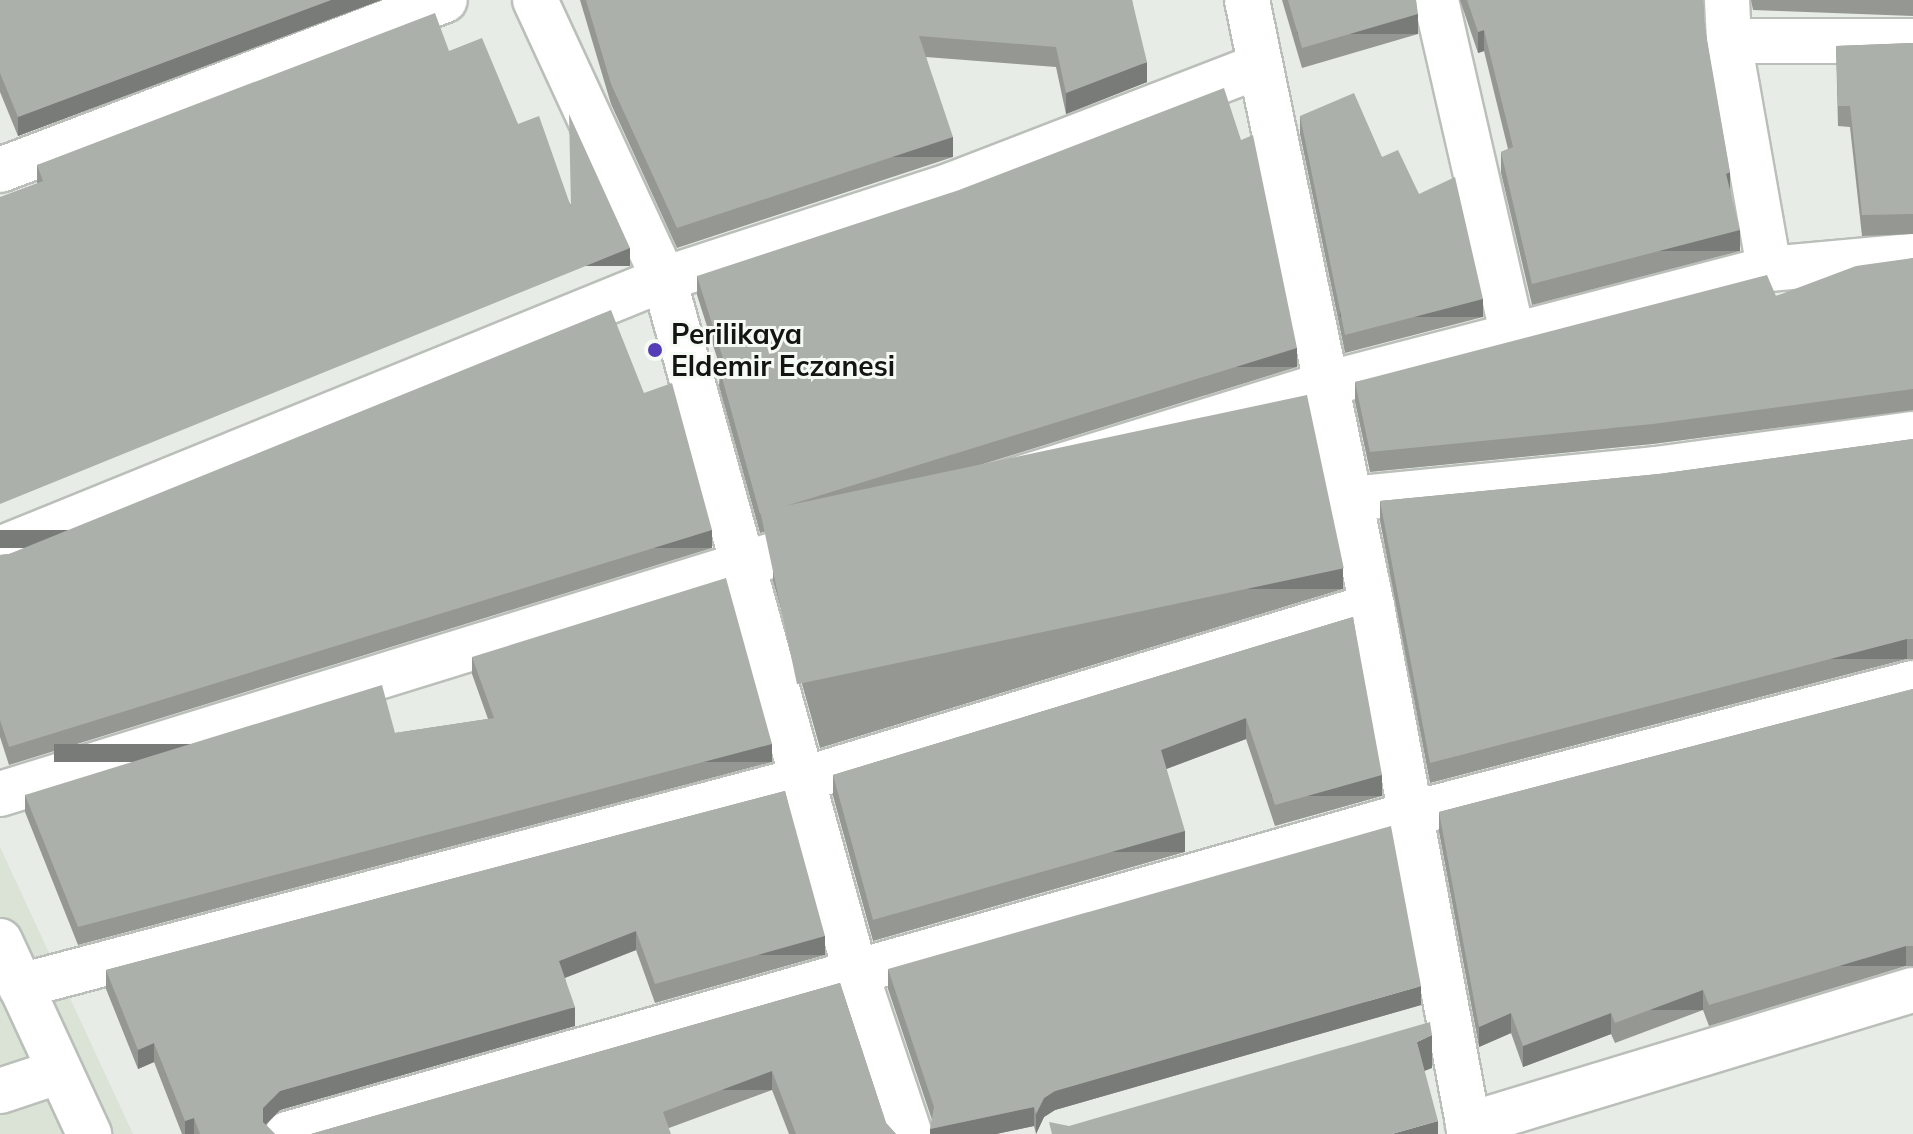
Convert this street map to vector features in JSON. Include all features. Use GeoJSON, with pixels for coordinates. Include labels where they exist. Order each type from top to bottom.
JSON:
{"type":"FeatureCollection","features":[{"type":"Feature","properties":{"kind":"street"},"geometry":{"type":"LineString","coordinates":[[0,170],[445,0]]}},
{"type":"Feature","properties":{"kind":"street"},"geometry":{"type":"LineString","coordinates":[[535,0],[664,279],[855,970],[910,1134]]}},
{"type":"Feature","properties":{"kind":"street"},"geometry":{"type":"LineString","coordinates":[[1247,0],[1372,606],[1410,814],[1431,1029],[1469,1130],[1913,990]]}},
{"type":"Feature","properties":{"kind":"street"},"geometry":{"type":"LineString","coordinates":[[1436,0],[1513,335]]}},
{"type":"Feature","properties":{"kind":"street"},"geometry":{"type":"LineString","coordinates":[[1769,269],[1728,20],[1913,41]]}},
{"type":"Feature","properties":{"kind":"street"},"geometry":{"type":"LineString","coordinates":[[0,549],[664,279],[937,190],[1259,66]]}},
{"type":"Feature","properties":{"kind":"street"},"geometry":{"type":"LineString","coordinates":[[0,794],[1326,384],[1769,269],[1913,256]]}},
{"type":"Feature","properties":{"kind":"street"},"geometry":{"type":"LineString","coordinates":[[1350,499],[1656,469],[1913,434]]}},
{"type":"Feature","properties":{"kind":"street"},"geometry":{"type":"LineString","coordinates":[[20,986],[804,779],[1372,606]]}},
{"type":"Feature","properties":{"kind":"street"},"geometry":{"type":"LineString","coordinates":[[287,1134],[1410,814],[1913,683]]}},
{"type":"Feature","properties":{"kind":"street"},"geometry":{"type":"LineString","coordinates":[[0,941],[57,1072],[89,1134]]}},
{"type":"Feature","properties":{"kind":"street"},"geometry":{"type":"LineString","coordinates":[[0,1091],[57,1072]]}},
{"type":"Feature","properties":{"kind":"shaded area"},"geometry":{"type":"Polygon","coordinates":[[[0,847],[133,1134],[0,1134],[0,847]]]}},
{"type":"Feature","properties":{"kind":"building"},"geometry":{"type":"Polygon","coordinates":[[[0,0],[331,0],[18,117],[0,73],[0,0]]]}},
{"type":"Feature","properties":{"kind":"building"},"geometry":{"type":"Polygon","coordinates":[[[586,0],[1132,0],[1147,62],[1066,93],[1056,47],[919,36],[953,137],[677,228],[611,84],[586,0]]]}},
{"type":"Feature","properties":{"kind":"building"},"geometry":{"type":"Polygon","coordinates":[[[1288,0],[1416,0],[1418,14],[1302,48],[1288,0]]]}},
{"type":"Feature","properties":{"kind":"building"},"geometry":{"type":"Polygon","coordinates":[[[1467,0],[1703,0],[1704,22],[1730,172],[1726,174],[1740,230],[1532,284],[1501,152],[1513,147],[1484,30],[1478,32],[1467,0]]]}},
{"type":"Feature","properties":{"kind":"building"},"geometry":{"type":"Polygon","coordinates":[[[435,13],[449,51],[482,38],[518,124],[539,116],[571,207],[569,114],[630,248],[0,504],[0,197],[43,181],[37,165],[435,13]]]}},
{"type":"Feature","properties":{"kind":"building"},"geometry":{"type":"Polygon","coordinates":[[[1913,43],[1913,214],[1862,215],[1850,106],[1838,106],[1836,46],[1913,43]]]}},
{"type":"Feature","properties":{"kind":"building"},"geometry":{"type":"Polygon","coordinates":[[[1224,88],[1241,140],[1253,135],[1297,348],[760,514],[719,367],[725,365],[697,276],[959,190],[1224,88]]]}},
{"type":"Feature","properties":{"kind":"building"},"geometry":{"type":"Polygon","coordinates":[[[1354,93],[1382,157],[1398,150],[1419,194],[1455,177],[1483,299],[1345,335],[1300,116],[1354,93]]]}},
{"type":"Feature","properties":{"kind":"building"},"geometry":{"type":"Polygon","coordinates":[[[1913,258],[1913,389],[1653,424],[1370,452],[1355,382],[1767,275],[1776,296],[1856,266],[1913,258]]]}},
{"type":"Feature","properties":{"kind":"building"},"geometry":{"type":"Polygon","coordinates":[[[611,310],[644,393],[672,383],[712,530],[9,747],[0,720],[0,555],[9,554],[611,310]]]}},
{"type":"Feature","properties":{"kind":"building"},"geometry":{"type":"Polygon","coordinates":[[[1307,395],[1344,568],[797,684],[760,511],[1307,395]]]}},
{"type":"Feature","properties":{"kind":"building"},"geometry":{"type":"Polygon","coordinates":[[[1913,439],[1913,639],[1430,763],[1380,501],[1659,474],[1913,439]]]}},
{"type":"Feature","properties":{"kind":"building"},"geometry":{"type":"Polygon","coordinates":[[[726,578],[772,744],[78,927],[25,795],[382,685],[395,733],[494,718],[472,657],[726,578]]]}},
{"type":"Feature","properties":{"kind":"building"},"geometry":{"type":"Polygon","coordinates":[[[1353,617],[1382,775],[1275,805],[1246,718],[1161,750],[1185,831],[873,920],[833,775],[1353,617]]]}},
{"type":"Feature","properties":{"kind":"building"},"geometry":{"type":"Polygon","coordinates":[[[1913,689],[1913,946],[1709,1005],[1703,990],[1615,1023],[1611,1013],[1523,1046],[1511,1013],[1479,1027],[1439,812],[1913,689]]]}},
{"type":"Feature","properties":{"kind":"building"},"geometry":{"type":"Polygon","coordinates":[[[785,791],[825,936],[655,984],[636,931],[559,961],[575,1007],[280,1091],[263,1108],[263,1122],[275,1134],[200,1134],[194,1118],[185,1121],[154,1043],[138,1050],[106,970],[785,791]]]}},
{"type":"Feature","properties":{"kind":"building"},"geometry":{"type":"Polygon","coordinates":[[[1391,826],[1421,986],[1055,1091],[1044,1098],[1036,1114],[1034,1107],[930,1129],[934,1107],[888,969],[1391,826]]]}},
{"type":"Feature","properties":{"kind":"building"},"geometry":{"type":"Polygon","coordinates":[[[840,983],[886,1123],[896,1134],[796,1134],[772,1071],[663,1112],[671,1134],[311,1134],[840,983]]]}},
{"type":"Feature","properties":{"kind":"building"},"geometry":{"type":"Polygon","coordinates":[[[1430,1022],[1432,1035],[1417,1042],[1438,1121],[1392,1134],[1052,1134],[1049,1122],[1069,1126],[1430,1022]]]}},
{"type":"Feature","properties":{"kind":"place","name":"Perilikaya Eldemir Eczanesi"},"geometry":{"type":"Point","coordinates":[655,350]}}]}
